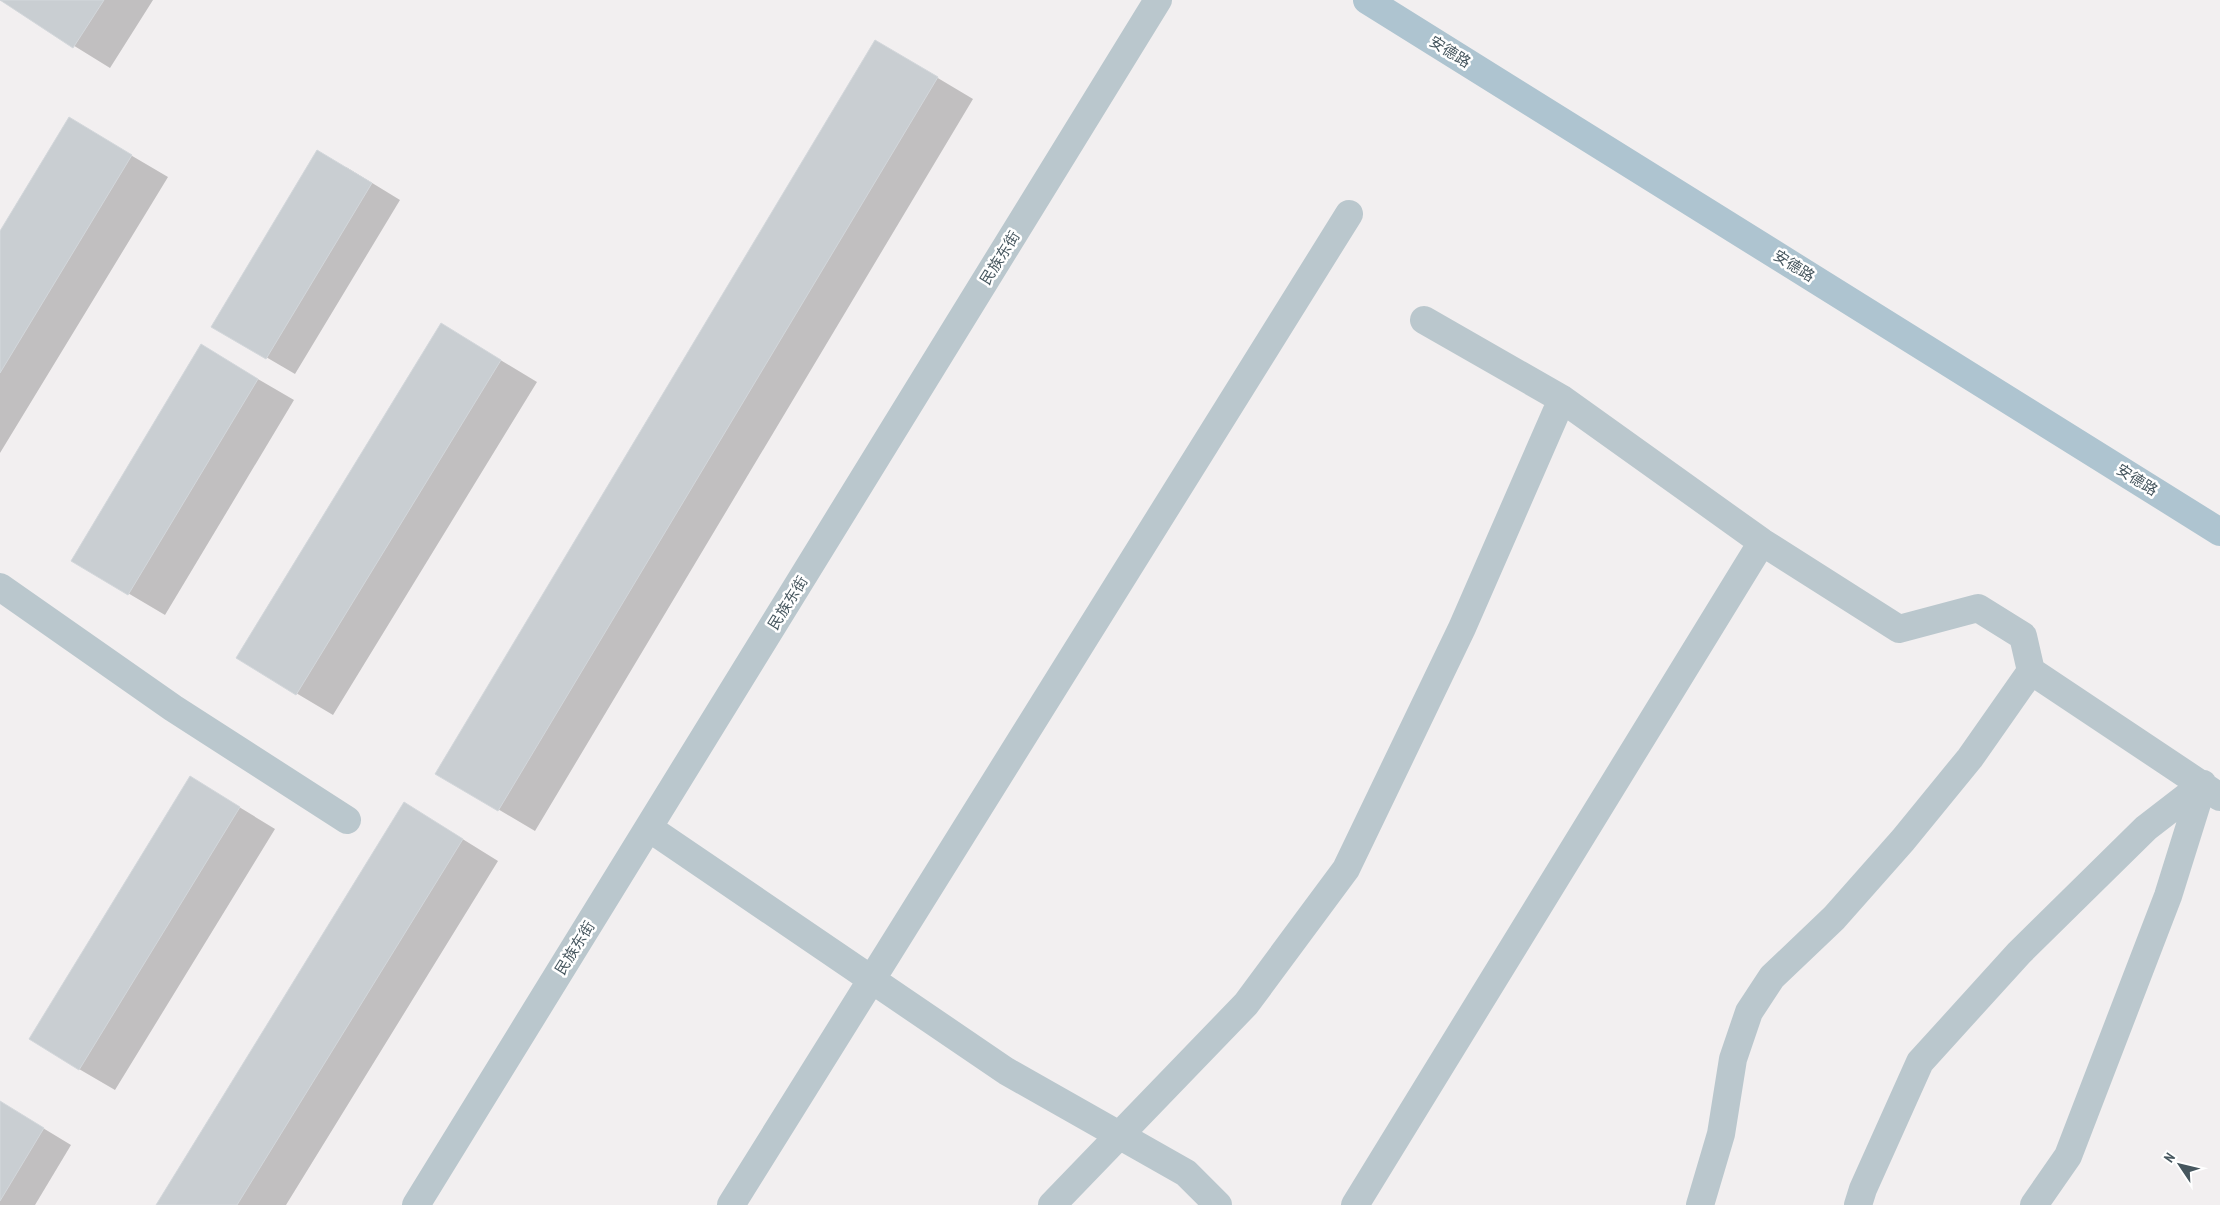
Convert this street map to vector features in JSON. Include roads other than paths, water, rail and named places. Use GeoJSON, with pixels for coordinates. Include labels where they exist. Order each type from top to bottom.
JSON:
{"type":"FeatureCollection","features":[{"type":"Feature","properties":{"kind":"main road","name":"安德路"},"geometry":{"type":"LineString","coordinates":[[1367,0],[2220,532]]}},
{"type":"Feature","properties":{"kind":"street","name":"民族东街"},"geometry":{"type":"LineString","coordinates":[[416,1205],[1158,0]]}},
{"type":"Feature","properties":{"kind":"street"},"geometry":{"type":"LineString","coordinates":[[731,1205],[1349,214]]}},
{"type":"Feature","properties":{"kind":"street"},"geometry":{"type":"LineString","coordinates":[[1424,320],[1562,399],[1762,542],[1899,629],[1978,608],[2023,636],[2030,671],[2211,791]]}},
{"type":"Feature","properties":{"kind":"street"},"geometry":{"type":"LineString","coordinates":[[1052,1205],[1246,1004],[1346,869],[1462,628],[1562,399]]}},
{"type":"Feature","properties":{"kind":"street"},"geometry":{"type":"LineString","coordinates":[[1355,1205],[1762,542]]}},
{"type":"Feature","properties":{"kind":"street"},"geometry":{"type":"LineString","coordinates":[[0,587],[173,708],[347,820]]}},
{"type":"Feature","properties":{"kind":"street"},"geometry":{"type":"LineString","coordinates":[[1700,1205],[1721,1134],[1733,1059],[1748,1012],[1772,977],[1834,918],[1903,840],[1970,758],[2030,671]]}},
{"type":"Feature","properties":{"kind":"street"},"geometry":{"type":"LineString","coordinates":[[1858,1205],[1920,1062],[2019,953],[2146,828],[2211,791]]}},
{"type":"Feature","properties":{"kind":"street"},"geometry":{"type":"LineString","coordinates":[[2034,1205],[2068,1156],[2168,896],[2211,791]]}},
{"type":"Feature","properties":{"kind":"street"},"geometry":{"type":"LineString","coordinates":[[649,828],[1006,1071],[1186,1173],[1218,1205]]}}]}
